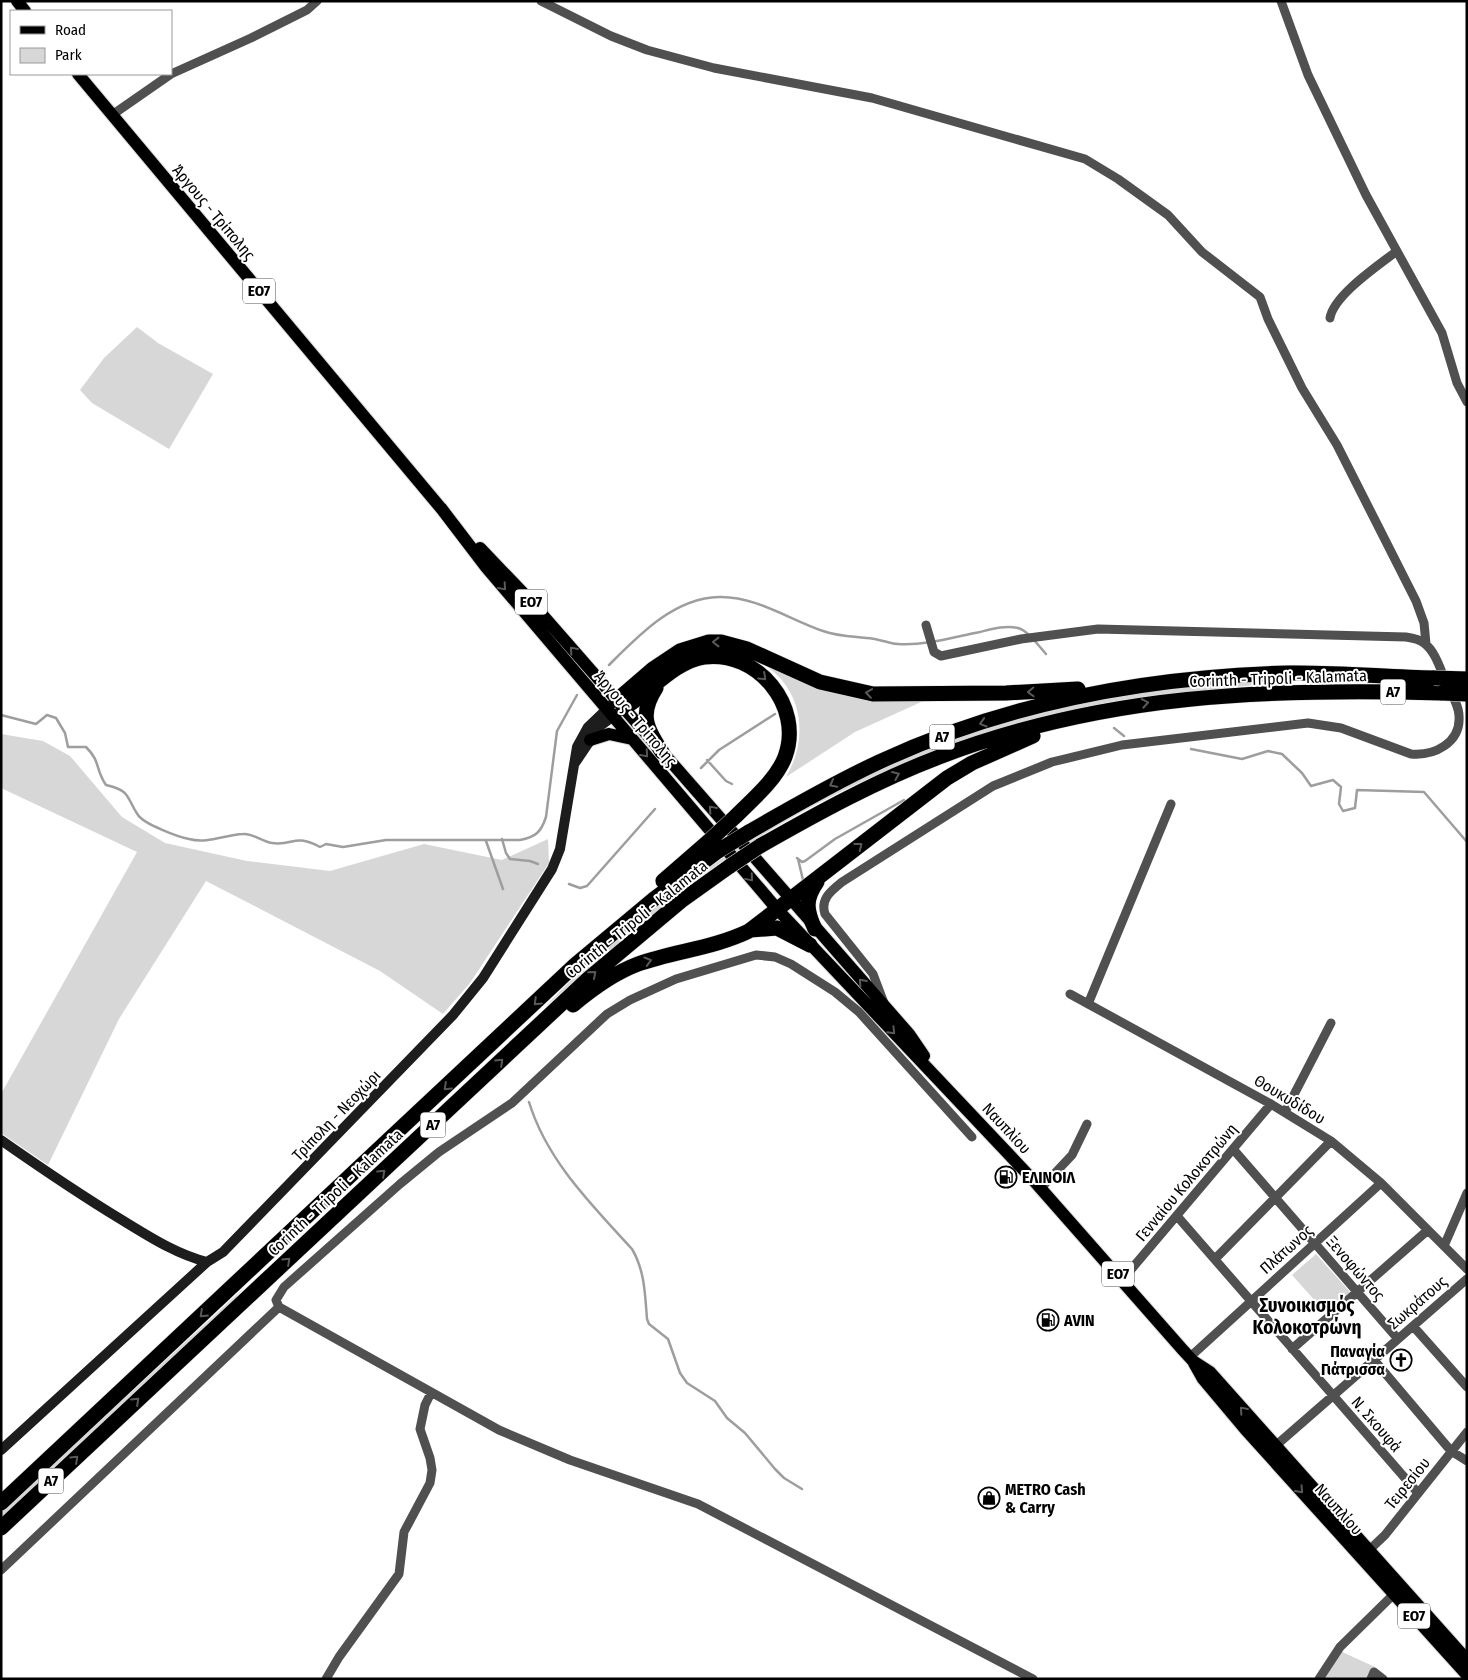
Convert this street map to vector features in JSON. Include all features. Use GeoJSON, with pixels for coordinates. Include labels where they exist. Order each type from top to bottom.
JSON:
{"type":"FeatureCollection","features":[{"type":"Feature","properties":{"kind":"highway"},"geometry":{"type":"LineString","coordinates":[[615,708],[653,669],[680,651],[709,642],[721,642],[747,648],[820,682],[873,694],[1006,693],[1150,684]]}},
{"type":"Feature","properties":{"kind":"highway"},"geometry":{"type":"LineString","coordinates":[[615,708],[658,684],[686,663],[703,657],[723,657],[754,668],[779,695],[785,706],[790,729],[785,757],[772,777],[736,816],[713,846]]}},
{"type":"Feature","properties":{"kind":"highway","name":"Corinth - Tripoli - Kalamata"},"geometry":{"type":"LineString","coordinates":[[1,1503],[575,965],[713,846],[749,832],[846,777],[942,737],[1038,707],[1150,684],[1287,673],[1344,673],[1467,679]]}},
{"type":"Feature","properties":{"kind":"highway"},"geometry":{"type":"LineString","coordinates":[[658,684],[647,703],[646,720],[650,733],[662,752]]}},
{"type":"Feature","properties":{"kind":"highway","name":"Corinth - Tripoli - Kalamata"},"geometry":{"type":"LineString","coordinates":[[1,1528],[588,979],[638,936],[730,866],[760,846],[854,794],[930,760],[990,739],[1097,712],[1170,700],[1260,692],[1467,694]]}},
{"type":"Feature","properties":{"kind":"highway"},"geometry":{"type":"LineString","coordinates":[[519,1043],[621,972],[639,964],[728,941],[749,931],[947,778],[972,763],[1008,746],[1097,712]]}},
{"type":"Feature","properties":{"kind":"highway"},"geometry":{"type":"LineString","coordinates":[[815,929],[807,903],[808,896],[820,876]]}},
{"type":"Feature","properties":{"kind":"highway"},"geometry":{"type":"LineString","coordinates":[[749,931],[777,928],[810,946]]}},
{"type":"Feature","properties":{"kind":"main road","name":"Άργους - Τρίπολης"},"geometry":{"type":"LineString","coordinates":[[79,75],[441,508],[525,595],[615,708],[662,752],[815,929]]}},
{"type":"Feature","properties":{"kind":"main road","name":"Άργους - Τρίπολης"},"geometry":{"type":"LineString","coordinates":[[615,708],[632,739],[776,909],[810,946]]}},
{"type":"Feature","properties":{"kind":"main road","name":"Τρίπολη - Νεοχώρι"},"geometry":{"type":"LineString","coordinates":[[574,765],[600,726],[615,708]]}},
{"type":"Feature","properties":{"kind":"main road","name":"Τρίπολη - Νεοχώρι"},"geometry":{"type":"LineString","coordinates":[[1,1450],[207,1262],[223,1252],[453,1015],[483,978],[520,923],[555,864],[560,849],[574,765],[581,739],[596,717],[615,708]]}},
{"type":"Feature","properties":{"kind":"main road"},"geometry":{"type":"LineString","coordinates":[[590,740],[609,734],[632,739]]}},
{"type":"Feature","properties":{"kind":"main road","name":"Ναυπλίου"},"geometry":{"type":"LineString","coordinates":[[815,929],[916,1042],[935,1074]]}},
{"type":"Feature","properties":{"kind":"main road","name":"Ναυπλίου"},"geometry":{"type":"LineString","coordinates":[[810,946],[935,1074],[1041,1188],[1191,1359],[1203,1380],[1467,1660]]}},
{"type":"Feature","properties":{"kind":"main road"},"geometry":{"type":"LineString","coordinates":[[1,1140],[66,1185],[152,1239],[186,1257],[207,1262]]}},
{"type":"Feature","properties":{"kind":"main road","name":"Ναυπλίου"},"geometry":{"type":"LineString","coordinates":[[1365,1554],[1394,1594],[1467,1675]]}},
{"type":"Feature","properties":{"kind":"street"},"geometry":{"type":"LineString","coordinates":[[172,74],[307,10],[317,1]]}},
{"type":"Feature","properties":{"kind":"street"},"geometry":{"type":"LineString","coordinates":[[1281,1],[1308,75],[1366,195],[1442,333],[1457,383],[1467,402]]}},
{"type":"Feature","properties":{"kind":"street"},"geometry":{"type":"LineString","coordinates":[[543,2],[611,36],[647,50],[714,68],[872,98],[1085,159],[1118,179],[1168,215],[1202,252],[1260,297],[1268,319],[1302,388],[1337,445],[1416,601],[1424,623],[1426,644]]}},
{"type":"Feature","properties":{"kind":"street"},"geometry":{"type":"LineString","coordinates":[[112,115],[170,75]]}},
{"type":"Feature","properties":{"kind":"street"},"geometry":{"type":"LineString","coordinates":[[1330,318],[1336,305],[1358,283],[1397,251]]}},
{"type":"Feature","properties":{"kind":"street"},"geometry":{"type":"LineString","coordinates":[[886,1008],[880,988],[872,974],[825,914],[823,903],[825,898],[842,882],[993,786],[1052,762],[1122,745],[1308,723],[1354,732],[1411,754],[1433,753],[1451,741],[1459,725],[1460,715],[1437,660],[1426,644],[1418,639],[1406,637],[1098,629],[1037,636],[941,656],[934,652],[926,625]]}},
{"type":"Feature","properties":{"kind":"street"},"geometry":{"type":"LineString","coordinates":[[1088,1004],[1171,804]]}},
{"type":"Feature","properties":{"kind":"street"},"geometry":{"type":"LineString","coordinates":[[972,1137],[859,1012],[835,992],[791,964],[775,957],[756,955],[676,979],[630,1000],[607,1014],[512,1103],[439,1152],[392,1190],[284,1287],[277,1297],[280,1307],[499,1430],[536,1447],[709,1509],[1033,1679]]}},
{"type":"Feature","properties":{"kind":"street","name":"Θουκυδίδου"},"geometry":{"type":"LineString","coordinates":[[1070,994],[1271,1104],[1331,1141],[1381,1183],[1467,1269]]}},
{"type":"Feature","properties":{"kind":"street"},"geometry":{"type":"LineString","coordinates":[[1285,1112],[1331,1023]]}},
{"type":"Feature","properties":{"kind":"street","name":"Γενναίου Κολοκοτρώνη"},"geometry":{"type":"LineString","coordinates":[[1123,1280],[1271,1104]]}},
{"type":"Feature","properties":{"kind":"street"},"geometry":{"type":"LineString","coordinates":[[1041,1188],[1072,1155],[1087,1124]]}},
{"type":"Feature","properties":{"kind":"street"},"geometry":{"type":"LineString","coordinates":[[1215,1259],[1331,1141]]}},
{"type":"Feature","properties":{"kind":"street","name":"Ξενοφώντος"},"geometry":{"type":"LineString","coordinates":[[1233,1149],[1398,1339]]}},
{"type":"Feature","properties":{"kind":"street","name":"Πλάτωνος"},"geometry":{"type":"LineString","coordinates":[[1191,1359],[1251,1301],[1381,1183]]}},
{"type":"Feature","properties":{"kind":"street"},"geometry":{"type":"LineString","coordinates":[[1444,1246],[1467,1193]]}},
{"type":"Feature","properties":{"kind":"street","name":"Ν. Σκουφά"},"geometry":{"type":"LineString","coordinates":[[1177,1216],[1418,1493]]}},
{"type":"Feature","properties":{"kind":"street"},"geometry":{"type":"LineString","coordinates":[[1292,1349],[1428,1230]]}},
{"type":"Feature","properties":{"kind":"street","name":"Σωκράτους"},"geometry":{"type":"LineString","coordinates":[[1271,1450],[1467,1279]]}},
{"type":"Feature","properties":{"kind":"street"},"geometry":{"type":"LineString","coordinates":[[1,1570],[280,1307]]}},
{"type":"Feature","properties":{"kind":"street"},"geometry":{"type":"LineString","coordinates":[[1413,1326],[1467,1387]]}},
{"type":"Feature","properties":{"kind":"street"},"geometry":{"type":"LineString","coordinates":[[1374,1360],[1452,1451],[1467,1461]]}},
{"type":"Feature","properties":{"kind":"street"},"geometry":{"type":"LineString","coordinates":[[326,1679],[339,1657],[398,1574],[404,1532],[430,1483],[432,1470],[430,1458],[420,1429],[425,1405],[431,1393]]}},
{"type":"Feature","properties":{"kind":"street","name":"Τειρεσίου"},"geometry":{"type":"LineString","coordinates":[[1365,1554],[1384,1535],[1467,1432]]}},
{"type":"Feature","properties":{"kind":"street"},"geometry":{"type":"LineString","coordinates":[[1319,1679],[1340,1648],[1394,1594]]}},
{"type":"Feature","properties":{"kind":"street"},"geometry":{"type":"LineString","coordinates":[[1371,1679],[1374,1672],[1384,1679]]}},
{"type":"Feature","properties":{"kind":"green space"},"geometry":{"type":"Polygon","coordinates":[[[137,327],[158,343],[213,374],[169,449],[92,403],[80,390],[104,358],[137,327]]]}},
{"type":"Feature","properties":{"kind":"green space"},"geometry":{"type":"Polygon","coordinates":[[[721,647],[803,677],[930,698],[855,732],[786,777],[794,759],[799,740],[796,704],[788,688],[776,674],[761,663],[742,655],[685,653],[721,647]]]}},
{"type":"Feature","properties":{"kind":"green space"},"geometry":{"type":"Polygon","coordinates":[[[1242,682],[1270,683],[1139,698],[1046,716],[949,746],[902,764],[856,785],[766,833],[700,877],[654,913],[544,1008],[603,951],[696,877],[755,837],[816,801],[880,769],[946,742],[1014,719],[1082,702],[1174,687],[1242,682]]]}},
{"type":"Feature","properties":{"kind":"green space"},"geometry":{"type":"Polygon","coordinates":[[[1,734],[43,741],[70,756],[122,817],[165,843],[247,861],[330,871],[424,844],[502,860],[548,839],[549,863],[470,983],[443,1014],[380,971],[206,881],[119,1019],[48,1165],[1,1133],[1,1094],[137,852],[1,788],[1,734]]]}},
{"type":"Feature","properties":{"kind":"green space"},"geometry":{"type":"Polygon","coordinates":[[[1316,1254],[1350,1292],[1326,1313],[1292,1275],[1316,1254]]]}},
{"type":"Feature","properties":{"kind":"green space"},"geometry":{"type":"Polygon","coordinates":[[[245,1287],[229,1305],[1,1518],[1,1512],[245,1287]]]}},
{"type":"Feature","properties":{"kind":"green space"},"geometry":{"type":"Polygon","coordinates":[[[1340,1651],[1375,1667],[1368,1679],[1324,1679],[1340,1651]]]}},
{"type":"Feature","properties":{"kind":"waterway"},"geometry":{"type":"LineString","coordinates":[[609,665],[645,631],[672,611],[703,599],[719,597],[746,600],[759,604],[830,633],[896,644],[950,639],[1003,627],[1020,629],[1030,636]]}},
{"type":"Feature","properties":{"kind":"waterway"},"geometry":{"type":"LineString","coordinates":[[1034,640],[1046,654]]}},
{"type":"Feature","properties":{"kind":"waterway"},"geometry":{"type":"LineString","coordinates":[[1,715],[36,724],[47,715],[56,718],[65,733],[68,747],[86,747],[94,757],[106,785],[124,793],[141,819],[170,833],[196,840],[209,840],[247,834],[272,843],[299,840],[320,847],[326,844],[343,847],[386,840],[520,840],[534,835],[540,830],[546,817],[557,731],[577,695]]}},
{"type":"Feature","properties":{"kind":"waterway"},"geometry":{"type":"LineString","coordinates":[[701,768],[719,750],[775,714]]}},
{"type":"Feature","properties":{"kind":"waterway"},"geometry":{"type":"LineString","coordinates":[[1114,728],[1124,736]]}},
{"type":"Feature","properties":{"kind":"waterway"},"geometry":{"type":"LineString","coordinates":[[1191,749],[1242,759],[1268,751],[1282,754],[1302,773],[1311,786],[1333,780],[1341,787],[1339,804],[1343,811],[1355,808],[1357,790],[1424,792],[1467,842]]}},
{"type":"Feature","properties":{"kind":"waterway"},"geometry":{"type":"LineString","coordinates":[[707,760],[726,781],[732,784]]}},
{"type":"Feature","properties":{"kind":"waterway"},"geometry":{"type":"LineString","coordinates":[[797,858],[802,862],[805,861],[835,839],[904,800]]}},
{"type":"Feature","properties":{"kind":"waterway"},"geometry":{"type":"LineString","coordinates":[[569,884],[580,888],[587,886],[655,809]]}},
{"type":"Feature","properties":{"kind":"waterway"},"geometry":{"type":"LineString","coordinates":[[502,839],[510,859],[530,861],[538,864]]}},
{"type":"Feature","properties":{"kind":"waterway"},"geometry":{"type":"LineString","coordinates":[[486,841],[503,889]]}},
{"type":"Feature","properties":{"kind":"waterway"},"geometry":{"type":"LineString","coordinates":[[798,859],[803,880]]}},
{"type":"Feature","properties":{"kind":"waterway"},"geometry":{"type":"LineString","coordinates":[[529,1102],[547,1144],[559,1163],[587,1199],[632,1249],[642,1274],[649,1324],[668,1339],[680,1373],[687,1383],[715,1401],[727,1418],[745,1433],[775,1469],[784,1478],[802,1489]]}},
{"type":"Feature","properties":{"kind":"place","name":"ΕΛΙΝΟΙΛ"},"geometry":{"type":"Point","coordinates":[1006,1177]}},
{"type":"Feature","properties":{"kind":"place","name":"AVIN"},"geometry":{"type":"Point","coordinates":[1048,1320]}},
{"type":"Feature","properties":{"kind":"place","name":"Παναγία Γιάτρισσα"},"geometry":{"type":"Point","coordinates":[1401,1360]}},
{"type":"Feature","properties":{"kind":"place","name":"METRO Cash & Carry"},"geometry":{"type":"Point","coordinates":[989,1498]}},
{"type":"Feature","properties":{"kind":"district","name":"Συνοικισμός Κολοκοτρώνη"},"geometry":{"type":"Point","coordinates":[1307,1316]}}]}
